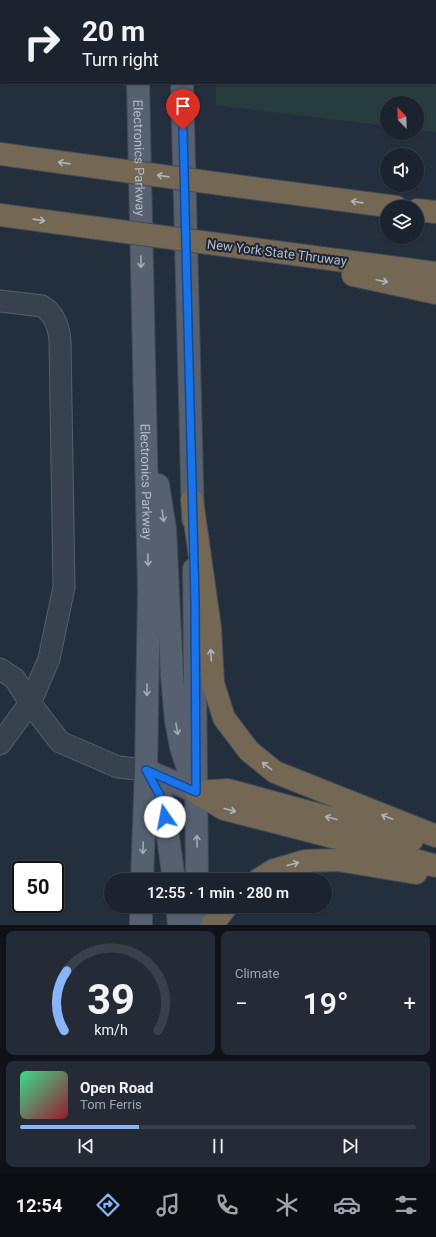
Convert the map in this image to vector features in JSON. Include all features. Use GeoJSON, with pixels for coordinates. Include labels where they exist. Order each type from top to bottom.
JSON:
{"type":"FeatureCollection","features":[{"type":"Feature","properties":{"kind":"highway"},"geometry":{"type":"LineString","coordinates":[[0,154],[380,205]]}},
{"type":"Feature","properties":{"kind":"highway"},"geometry":{"type":"LineString","coordinates":[[424,211],[436,212]]}},
{"type":"Feature","properties":{"kind":"highway","name":"New York State Thruway"},"geometry":{"type":"LineString","coordinates":[[0,215],[436,273]]}},
{"type":"Feature","properties":{"kind":"highway"},"geometry":{"type":"LineString","coordinates":[[291,254],[351,274],[436,293]]}},
{"type":"Feature","properties":{"kind":"highway"},"geometry":{"type":"LineString","coordinates":[[192,500],[210,628],[213,683],[224,718],[248,751],[275,772],[436,836]]}},
{"type":"Feature","properties":{"kind":"highway"},"geometry":{"type":"LineString","coordinates":[[196,792],[228,790],[436,846]]}},
{"type":"Feature","properties":{"kind":"highway"},"geometry":{"type":"LineString","coordinates":[[196,792],[224,809],[333,837],[436,866]]}},
{"type":"Feature","properties":{"kind":"highway"},"geometry":{"type":"LineString","coordinates":[[269,873],[274,870],[305,861],[338,860],[436,876]]}},
{"type":"Feature","properties":{"kind":"highway"},"geometry":{"type":"LineString","coordinates":[[212,925],[221,913]]}},
{"type":"Feature","properties":{"kind":"main road","name":"Electronics Parkway"},"geometry":{"type":"LineString","coordinates":[[138,84],[149,591],[146,770],[142,873]]}},
{"type":"Feature","properties":{"kind":"main road"},"geometry":{"type":"LineString","coordinates":[[182,84],[195,601],[197,873]]}},
{"type":"Feature","properties":{"kind":"main road"},"geometry":{"type":"LineString","coordinates":[[145,394],[165,530],[172,676],[176,721],[181,747],[196,792]]}},
{"type":"Feature","properties":{"kind":"main road"},"geometry":{"type":"LineString","coordinates":[[146,770],[196,792]]}},
{"type":"Feature","properties":{"kind":"main road"},"geometry":{"type":"LineString","coordinates":[[146,770],[163,801],[173,873]]}},
{"type":"Feature","properties":{"kind":"main road"},"geometry":{"type":"LineString","coordinates":[[141,913],[141,925]]}},
{"type":"Feature","properties":{"kind":"main road"},"geometry":{"type":"LineString","coordinates":[[178,913],[179,925]]}},
{"type":"Feature","properties":{"kind":"main road"},"geometry":{"type":"LineString","coordinates":[[194,925],[195,913]]}},
{"type":"Feature","properties":{"kind":"lane"},"geometry":{"type":"LineString","coordinates":[[0,300],[42,306],[48,310],[59,328],[64,587],[49,659],[30,703],[0,744]]}},
{"type":"Feature","properties":{"kind":"lane"},"geometry":{"type":"LineString","coordinates":[[0,670],[15,678],[30,703],[60,742],[118,767],[146,770]]}},
{"type":"Feature","properties":{"kind":"green space"},"geometry":{"type":"Polygon","coordinates":[[[216,84],[436,84],[436,132],[424,131],[424,96],[380,96],[380,125],[216,105],[216,84]]]}},
{"type":"Feature","properties":{"kind":"route"},"geometry":{"type":"LineString","coordinates":[[165,817],[163,801],[146,770],[196,792],[195,601],[183,130]]}}]}
